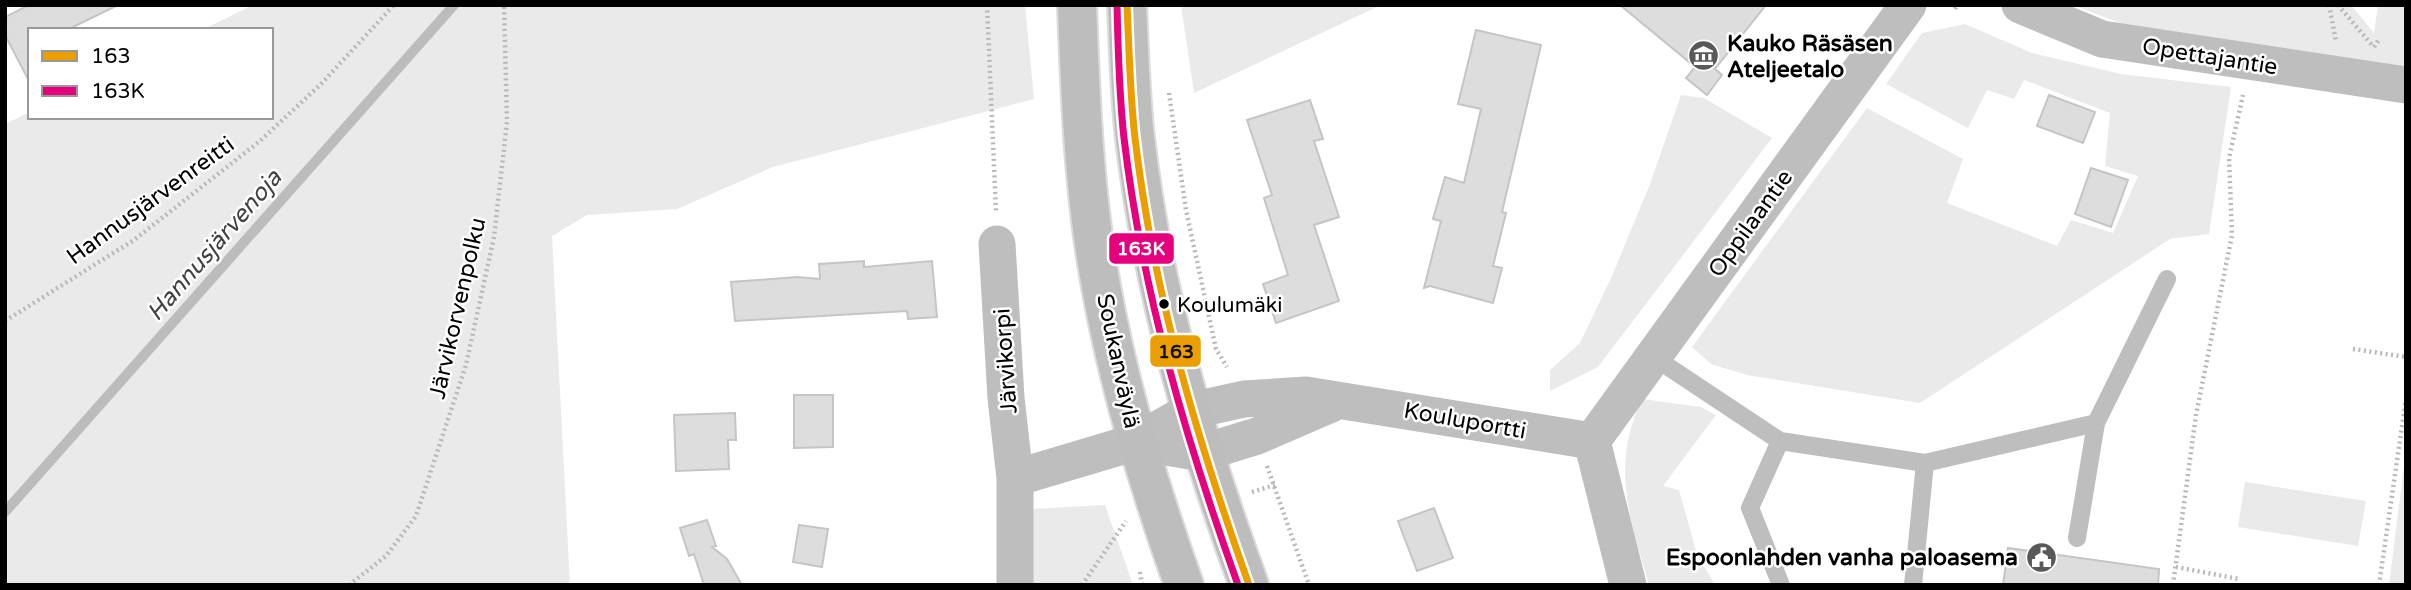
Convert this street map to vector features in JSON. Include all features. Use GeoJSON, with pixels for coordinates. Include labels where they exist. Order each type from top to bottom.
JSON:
{"type":"FeatureCollection","features":[{"type":"Feature","properties":{"kind":"main road","name":"Soukanväylä"},"geometry":{"type":"LineString","coordinates":[[1077,5],[1082,120],[1096,251],[1136,442],[1184,585]]}},
{"type":"Feature","properties":{"kind":"main road"},"geometry":{"type":"LineString","coordinates":[[1127,5],[1135,137],[1160,287],[1202,453],[1250,585]]}},
{"type":"Feature","properties":{"kind":"street","name":"Oppilaantie"},"geometry":{"type":"LineString","coordinates":[[1592,441],[1908,5]]}},
{"type":"Feature","properties":{"kind":"street","name":"Opettajantie"},"geometry":{"type":"LineString","coordinates":[[2020,5],[2102,39],[2406,85]]}},
{"type":"Feature","properties":{"kind":"street","name":"Järvikorpi"},"geometry":{"type":"LineString","coordinates":[[997,244],[1006,398],[1015,478],[1015,585]]}},
{"type":"Feature","properties":{"kind":"street","name":"Kouluportti"},"geometry":{"type":"LineString","coordinates":[[1136,442],[1190,411],[1244,399],[1306,395],[1592,441]]}},
{"type":"Feature","properties":{"kind":"street","name":"Kouluportti"},"geometry":{"type":"LineString","coordinates":[[1136,442],[1202,453],[1257,436],[1338,402]]}},
{"type":"Feature","properties":{"kind":"street"},"geometry":{"type":"LineString","coordinates":[[1592,441],[1628,585]]}},
{"type":"Feature","properties":{"kind":"street"},"geometry":{"type":"LineString","coordinates":[[1015,478],[1136,442]]}},
{"type":"Feature","properties":{"kind":"lane"},"geometry":{"type":"LineString","coordinates":[[2077,538],[2096,423],[2167,279]]}},
{"type":"Feature","properties":{"kind":"lane"},"geometry":{"type":"LineString","coordinates":[[1652,356],[1780,441],[1924,463],[2096,423]]}},
{"type":"Feature","properties":{"kind":"lane"},"geometry":{"type":"LineString","coordinates":[[1780,441],[1750,508],[1781,585]]}},
{"type":"Feature","properties":{"kind":"lane"},"geometry":{"type":"LineString","coordinates":[[1913,585],[1924,463]]}},
{"type":"Feature","properties":{"kind":"path","name":"Hannusjärvenreitti"},"geometry":{"type":"LineString","coordinates":[[5,321],[134,240],[260,141],[321,84],[394,5]]}},
{"type":"Feature","properties":{"kind":"path","name":"Järvikorvenpolku"},"geometry":{"type":"LineString","coordinates":[[349,585],[386,556],[416,516],[466,365],[494,237],[507,122],[504,5]]}},
{"type":"Feature","properties":{"kind":"path"},"geometry":{"type":"LineString","coordinates":[[987,5],[997,244]]}},
{"type":"Feature","properties":{"kind":"path"},"geometry":{"type":"LineString","coordinates":[[2173,585],[2196,415],[2232,235],[2229,158],[2246,83]]}},
{"type":"Feature","properties":{"kind":"path"},"geometry":{"type":"LineString","coordinates":[[1168,87],[1186,210],[1216,348],[1244,399]]}},
{"type":"Feature","properties":{"kind":"path"},"geometry":{"type":"LineString","coordinates":[[2353,349],[2406,357]]}},
{"type":"Feature","properties":{"kind":"path"},"geometry":{"type":"LineString","coordinates":[[2379,585],[2406,399]]}},
{"type":"Feature","properties":{"kind":"path"},"geometry":{"type":"LineString","coordinates":[[1257,436],[1309,585]]}},
{"type":"Feature","properties":{"kind":"path"},"geometry":{"type":"LineString","coordinates":[[1082,585],[1129,518]]}},
{"type":"Feature","properties":{"kind":"path"},"geometry":{"type":"LineString","coordinates":[[2176,567],[2239,579]]}},
{"type":"Feature","properties":{"kind":"shaded area"},"geometry":{"type":"Polygon","coordinates":[[[253,5],[1025,5],[1034,99],[773,167],[677,209],[587,215],[552,236],[570,585],[5,585],[5,124],[28,113],[28,119],[273,119],[273,28],[206,28],[253,5]]]}},
{"type":"Feature","properties":{"kind":"shaded area"},"geometry":{"type":"Polygon","coordinates":[[[1181,5],[1381,5],[1194,93],[1181,5]]]}},
{"type":"Feature","properties":{"kind":"shaded area"},"geometry":{"type":"Polygon","coordinates":[[[2073,5],[2351,5],[2374,33],[2378,5],[2406,5],[2406,70],[2138,30],[2073,5]]]}},
{"type":"Feature","properties":{"kind":"shaded area"},"geometry":{"type":"Polygon","coordinates":[[[1965,24],[2032,53],[2121,74],[2231,87],[2209,234],[2170,239],[1920,403],[1747,375],[1711,364],[1692,347],[1867,108],[1963,159],[1947,203],[2057,246],[2071,220],[2113,233],[2138,176],[2105,166],[2110,113],[2024,80],[2014,99],[1987,90],[1968,128],[1886,84],[1922,33],[1965,24]]]}},
{"type":"Feature","properties":{"kind":"shaded area"},"geometry":{"type":"Polygon","coordinates":[[[1681,95],[1704,98],[1772,138],[1598,367],[1550,391],[1550,370],[1580,343],[1612,276],[1650,184],[1681,95]]]}},
{"type":"Feature","properties":{"kind":"shaded area"},"geometry":{"type":"Polygon","coordinates":[[[1642,399],[1701,407],[1716,415],[1663,486],[1679,490],[1697,554],[1715,585],[1649,585],[1630,514],[1625,470],[1632,423],[1642,399]]]}},
{"type":"Feature","properties":{"kind":"shaded area"},"geometry":{"type":"Polygon","coordinates":[[[2406,450],[2406,585],[2389,585],[2406,450]]]}},
{"type":"Feature","properties":{"kind":"shaded area"},"geometry":{"type":"Polygon","coordinates":[[[2245,482],[2366,501],[2358,546],[2238,527],[2245,482]]]}},
{"type":"Feature","properties":{"kind":"shaded area"},"geometry":{"type":"Polygon","coordinates":[[[1105,505],[1133,585],[1031,585],[1031,509],[1105,505]]]}},
{"type":"Feature","properties":{"kind":"building"},"geometry":{"type":"Polygon","coordinates":[[[29,5],[118,5],[71,28],[28,28],[28,79],[5,35],[5,17],[29,5]]]}},
{"type":"Feature","properties":{"kind":"building","name":"Kauko Räsäsen Ateljeetalo"},"geometry":{"type":"Polygon","coordinates":[[[1620,5],[1766,5],[1715,69],[1722,75],[1707,95],[1686,78],[1695,67],[1620,5]]]}},
{"type":"Feature","properties":{"kind":"building"},"geometry":{"type":"Polygon","coordinates":[[[1476,30],[1541,45],[1502,212],[1506,213],[1493,266],[1502,268],[1493,303],[1430,286],[1424,288],[1441,221],[1433,219],[1445,177],[1464,183],[1481,109],[1458,104],[1476,30]]]}},
{"type":"Feature","properties":{"kind":"building"},"geometry":{"type":"Polygon","coordinates":[[[2049,95],[2095,112],[2083,143],[2037,126],[2049,95]]]}},
{"type":"Feature","properties":{"kind":"building"},"geometry":{"type":"Polygon","coordinates":[[[1310,100],[1323,139],[1314,141],[1339,217],[1314,225],[1339,301],[1276,323],[1263,284],[1288,275],[1264,198],[1272,195],[1247,120],[1310,100]]]}},
{"type":"Feature","properties":{"kind":"building"},"geometry":{"type":"Polygon","coordinates":[[[2091,168],[2128,180],[2111,227],[2075,214],[2091,168]]]}},
{"type":"Feature","properties":{"kind":"building"},"geometry":{"type":"Polygon","coordinates":[[[864,261],[864,267],[932,261],[937,317],[908,319],[907,311],[735,321],[731,282],[797,277],[820,279],[819,264],[864,261]]]}},
{"type":"Feature","properties":{"kind":"building"},"geometry":{"type":"Polygon","coordinates":[[[794,395],[833,395],[833,447],[794,448],[794,395]]]}},
{"type":"Feature","properties":{"kind":"building"},"geometry":{"type":"Polygon","coordinates":[[[735,413],[736,440],[728,440],[729,469],[676,471],[674,415],[735,413]]]}},
{"type":"Feature","properties":{"kind":"building"},"geometry":{"type":"Polygon","coordinates":[[[1434,508],[1453,558],[1417,571],[1398,521],[1434,508]]]}},
{"type":"Feature","properties":{"kind":"building"},"geometry":{"type":"Polygon","coordinates":[[[707,520],[716,546],[712,547],[727,559],[742,585],[704,585],[694,554],[689,556],[680,528],[707,520]]]}},
{"type":"Feature","properties":{"kind":"building"},"geometry":{"type":"Polygon","coordinates":[[[799,525],[828,529],[822,567],[793,562],[799,525]]]}},
{"type":"Feature","properties":{"kind":"building","name":"Espoonlahden vanha paloasema"},"geometry":{"type":"Polygon","coordinates":[[[2008,548],[2159,569],[2158,585],[2003,585],[2008,548]]]}},
{"type":"Feature","properties":{"kind":"waterway","name":"Hannusjärvenoja"},"geometry":{"type":"LineString","coordinates":[[5,512],[454,5]]}},
{"type":"Feature","properties":{"kind":"transit line","name":"163K"},"geometry":{"type":"LineString","coordinates":[[1117,5],[1122,121],[1142,252],[1184,420],[1238,585]]}},
{"type":"Feature","properties":{"kind":"transit line","name":"163"},"geometry":{"type":"LineString","coordinates":[[1127,5],[1135,138],[1153,252],[1165,309],[1195,420],[1249,585]]}},
{"type":"Feature","properties":{"kind":"place","name":"Kauko Räsäsen Ateljeetalo"},"geometry":{"type":"Point","coordinates":[1704,56]}},
{"type":"Feature","properties":{"kind":"place","name":"Koulumäki"},"geometry":{"type":"Point","coordinates":[1164,304]}},
{"type":"Feature","properties":{"kind":"place","name":"Espoonlahden vanha paloasema"},"geometry":{"type":"Point","coordinates":[2041,557]}}]}
